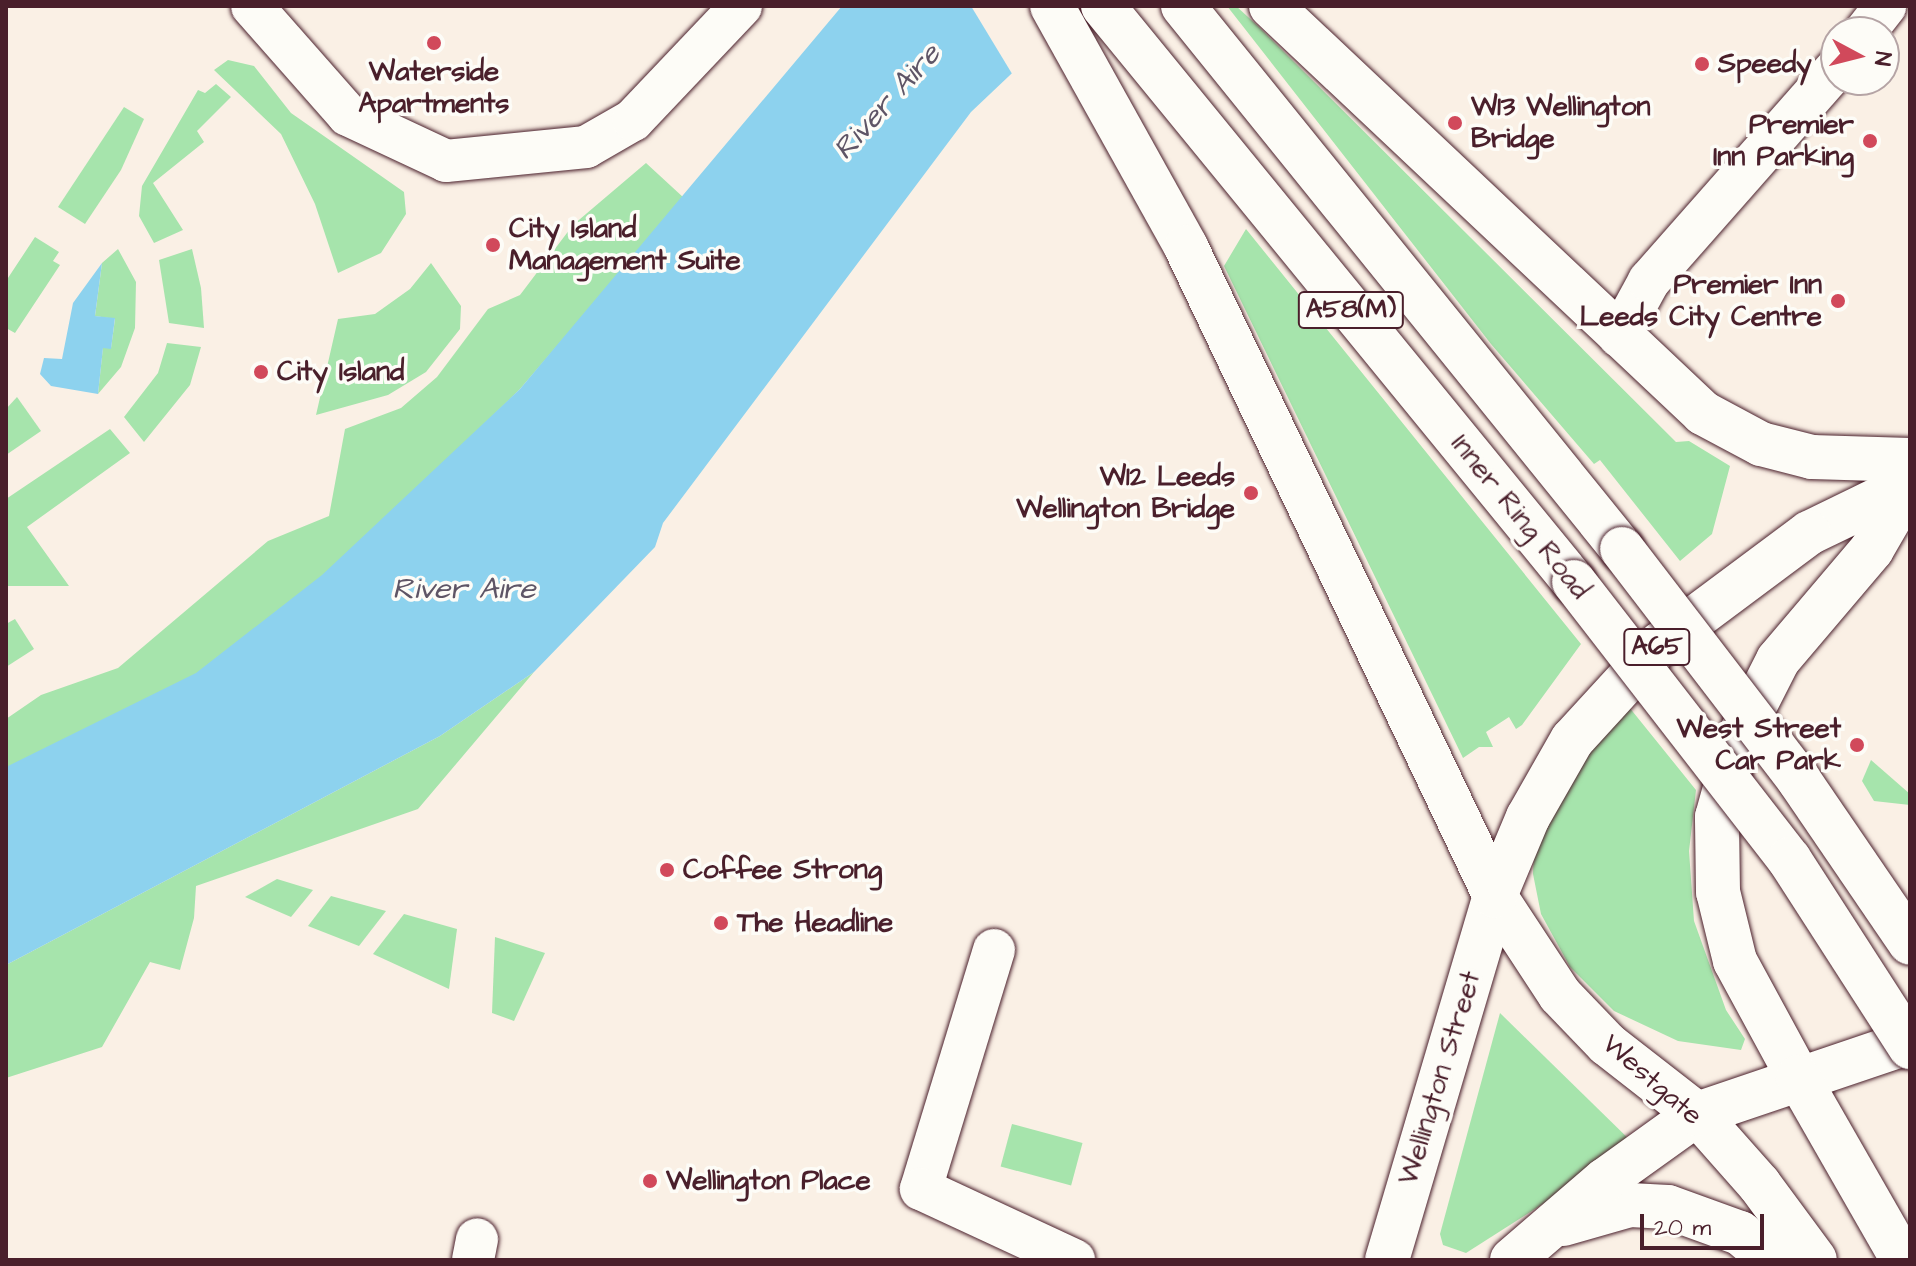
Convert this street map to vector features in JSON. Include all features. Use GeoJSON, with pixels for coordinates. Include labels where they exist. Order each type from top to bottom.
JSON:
{"type":"FeatureCollection","features":[{"type":"Feature","properties":{"kind":"main road","name":"Westgate"},"geometry":{"type":"LineString","coordinates":[[1052,6],[1186,247],[1495,896],[1560,995],[1607,1044],[1697,1114],[1759,1184],[1815,1260]]}},
{"type":"Feature","properties":{"kind":"main road","name":"Inner Ring Road"},"geometry":{"type":"LineString","coordinates":[[1183,6],[1622,549],[1799,780],[1910,943]]}},
{"type":"Feature","properties":{"kind":"main road"},"geometry":{"type":"LineString","coordinates":[[1271,6],[1703,413],[1734,432],[1812,457],[1910,476],[1872,549],[1778,660],[1739,737],[1717,817],[1718,892],[1735,961],[1903,1260]]}},
{"type":"Feature","properties":{"kind":"main road","name":"Inner Ring Road"},"geometry":{"type":"LineString","coordinates":[[1116,22],[1574,582],[1789,859],[1910,1044]]}},
{"type":"Feature","properties":{"kind":"main road","name":"A65"},"geometry":{"type":"LineString","coordinates":[[1495,896],[1528,817],[1572,740],[1660,644],[1809,533],[1910,476]]}},
{"type":"Feature","properties":{"kind":"main road","name":"Wellington Street"},"geometry":{"type":"LineString","coordinates":[[1387,1260],[1495,896]]}},
{"type":"Feature","properties":{"kind":"main road"},"geometry":{"type":"LineString","coordinates":[[1512,1260],[1605,1180],[1697,1114],[1798,1077],[1910,1044]]}},
{"type":"Feature","properties":{"kind":"main road"},"geometry":{"type":"LineString","coordinates":[[1549,1229],[1630,1205],[1668,1207],[1740,1233],[1772,1260]]}},
{"type":"Feature","properties":{"kind":"street"},"geometry":{"type":"LineString","coordinates":[[252,6],[348,115],[446,161],[586,147],[633,120],[741,6]]}},
{"type":"Feature","properties":{"kind":"street"},"geometry":{"type":"LineString","coordinates":[[1619,336],[1649,281],[1820,87]]}},
{"type":"Feature","properties":{"kind":"street"},"geometry":{"type":"LineString","coordinates":[[994,950],[921,1189],[1074,1260]]}},
{"type":"Feature","properties":{"kind":"green space"},"geometry":{"type":"Polygon","coordinates":[[[1227,6],[1236,6],[1259,27],[1676,442],[1689,441],[1730,466],[1712,534],[1680,561],[1600,460],[1594,464],[1491,344],[1227,6]]]}},
{"type":"Feature","properties":{"kind":"green space"},"geometry":{"type":"Polygon","coordinates":[[[228,60],[254,66],[291,113],[404,192],[406,214],[381,253],[338,273],[315,204],[281,134],[214,70],[228,60]]]}},
{"type":"Feature","properties":{"kind":"green space"},"geometry":{"type":"Polygon","coordinates":[[[216,84],[231,97],[197,131],[204,142],[153,183],[183,230],[154,243],[139,216],[142,186],[198,90],[205,93],[216,84]]]}},
{"type":"Feature","properties":{"kind":"green space"},"geometry":{"type":"Polygon","coordinates":[[[124,107],[144,119],[121,170],[85,224],[58,207],[124,107]]]}},
{"type":"Feature","properties":{"kind":"green space"},"geometry":{"type":"Polygon","coordinates":[[[646,163],[684,198],[520,389],[329,576],[106,741],[6,785],[6,719],[41,695],[118,668],[268,541],[329,516],[345,429],[401,408],[437,377],[488,309],[520,295],[573,225],[646,163]]]}},
{"type":"Feature","properties":{"kind":"green space"},"geometry":{"type":"Polygon","coordinates":[[[1246,229],[1581,644],[1522,725],[1516,729],[1509,717],[1486,732],[1493,747],[1479,747],[1463,758],[1224,266],[1246,229]]]}},
{"type":"Feature","properties":{"kind":"green space"},"geometry":{"type":"Polygon","coordinates":[[[35,237],[59,252],[53,261],[60,265],[15,333],[6,328],[6,281],[35,237]]]}},
{"type":"Feature","properties":{"kind":"green space"},"geometry":{"type":"Polygon","coordinates":[[[118,249],[136,282],[135,328],[121,367],[98,394],[103,347],[111,348],[115,319],[95,316],[102,263],[118,249]]]}},
{"type":"Feature","properties":{"kind":"green space"},"geometry":{"type":"Polygon","coordinates":[[[192,249],[201,288],[204,328],[169,323],[159,260],[192,249]]]}},
{"type":"Feature","properties":{"kind":"green space"},"geometry":{"type":"Polygon","coordinates":[[[431,263],[461,306],[460,329],[426,372],[388,395],[316,415],[338,319],[375,314],[410,289],[431,263]]]}},
{"type":"Feature","properties":{"kind":"green space"},"geometry":{"type":"Polygon","coordinates":[[[167,343],[201,347],[190,385],[144,442],[124,417],[158,373],[167,343]]]}},
{"type":"Feature","properties":{"kind":"green space"},"geometry":{"type":"Polygon","coordinates":[[[17,397],[41,431],[6,455],[6,409],[17,397]]]}},
{"type":"Feature","properties":{"kind":"green space"},"geometry":{"type":"Polygon","coordinates":[[[110,429],[130,453],[27,527],[69,586],[6,586],[6,499],[110,429]]]}},
{"type":"Feature","properties":{"kind":"green space"},"geometry":{"type":"Polygon","coordinates":[[[15,619],[34,649],[6,667],[6,624],[15,619]]]}},
{"type":"Feature","properties":{"kind":"green space"},"geometry":{"type":"Polygon","coordinates":[[[534,672],[418,809],[196,886],[194,918],[180,970],[150,962],[102,1047],[6,1078],[6,965],[440,736],[534,672]]]}},
{"type":"Feature","properties":{"kind":"green space"},"geometry":{"type":"Polygon","coordinates":[[[1629,707],[1696,790],[1689,851],[1694,921],[1726,1010],[1745,1039],[1741,1050],[1678,1041],[1614,1011],[1570,967],[1541,914],[1533,874],[1534,851],[1590,749],[1629,707]]]}},
{"type":"Feature","properties":{"kind":"green space"},"geometry":{"type":"Polygon","coordinates":[[[1871,760],[1910,794],[1910,805],[1874,801],[1862,781],[1871,760]]]}},
{"type":"Feature","properties":{"kind":"green space"},"geometry":{"type":"Polygon","coordinates":[[[277,879],[313,890],[291,917],[245,897],[277,879]]]}},
{"type":"Feature","properties":{"kind":"green space"},"geometry":{"type":"Polygon","coordinates":[[[331,896],[386,911],[359,946],[308,926],[331,896]]]}},
{"type":"Feature","properties":{"kind":"green space"},"geometry":{"type":"Polygon","coordinates":[[[404,914],[457,929],[449,989],[373,954],[404,914]]]}},
{"type":"Feature","properties":{"kind":"green space"},"geometry":{"type":"Polygon","coordinates":[[[495,937],[545,953],[514,1021],[492,1013],[495,937]]]}},
{"type":"Feature","properties":{"kind":"green space"},"geometry":{"type":"Polygon","coordinates":[[[1500,1013],[1635,1145],[1466,1253],[1443,1245],[1440,1234],[1500,1013]]]}},
{"type":"Feature","properties":{"kind":"green space"},"geometry":{"type":"Polygon","coordinates":[[[1012,1124],[1083,1143],[1071,1185],[1001,1167],[1012,1124]]]}},
{"type":"Feature","properties":{"kind":"water","name":"River Aire"},"geometry":{"type":"Polygon","coordinates":[[[842,6],[1083,6],[971,112],[663,523],[655,547],[534,672],[440,736],[6,965],[6,767],[196,673],[322,575],[520,389],[842,6]]]}},
{"type":"Feature","properties":{"kind":"water"},"geometry":{"type":"Polygon","coordinates":[[[102,263],[95,316],[115,318],[111,349],[103,348],[98,394],[51,386],[40,374],[44,358],[62,359],[73,303],[102,263]]]}},
{"type":"Feature","properties":{"kind":"pier"},"geometry":{"type":"Polygon","coordinates":[[[971,6],[1087,6],[1014,77],[971,6]]]}},
{"type":"Feature","properties":{"kind":"place","name":"Waterside Apartments"},"geometry":{"type":"Point","coordinates":[434,43]}},
{"type":"Feature","properties":{"kind":"place","name":"Speedy"},"geometry":{"type":"Point","coordinates":[1702,64]}},
{"type":"Feature","properties":{"kind":"place","name":"W13 Wellington Bridge"},"geometry":{"type":"Point","coordinates":[1455,123]}},
{"type":"Feature","properties":{"kind":"place","name":"Premier Inn Parking"},"geometry":{"type":"Point","coordinates":[1870,141]}},
{"type":"Feature","properties":{"kind":"place","name":"City Island Management Suite"},"geometry":{"type":"Point","coordinates":[493,245]}},
{"type":"Feature","properties":{"kind":"place","name":"Premier Inn Leeds City Centre"},"geometry":{"type":"Point","coordinates":[1838,301]}},
{"type":"Feature","properties":{"kind":"place","name":"City Island"},"geometry":{"type":"Point","coordinates":[261,372]}},
{"type":"Feature","properties":{"kind":"place","name":"W12 Leeds Wellington Bridge"},"geometry":{"type":"Point","coordinates":[1251,493]}},
{"type":"Feature","properties":{"kind":"place","name":"West Street Car Park"},"geometry":{"type":"Point","coordinates":[1857,745]}},
{"type":"Feature","properties":{"kind":"place","name":"Coffee Strong"},"geometry":{"type":"Point","coordinates":[667,870]}},
{"type":"Feature","properties":{"kind":"place","name":"The Headline"},"geometry":{"type":"Point","coordinates":[721,923]}},
{"type":"Feature","properties":{"kind":"place","name":"Wellington Place"},"geometry":{"type":"Point","coordinates":[650,1181]}}]}
